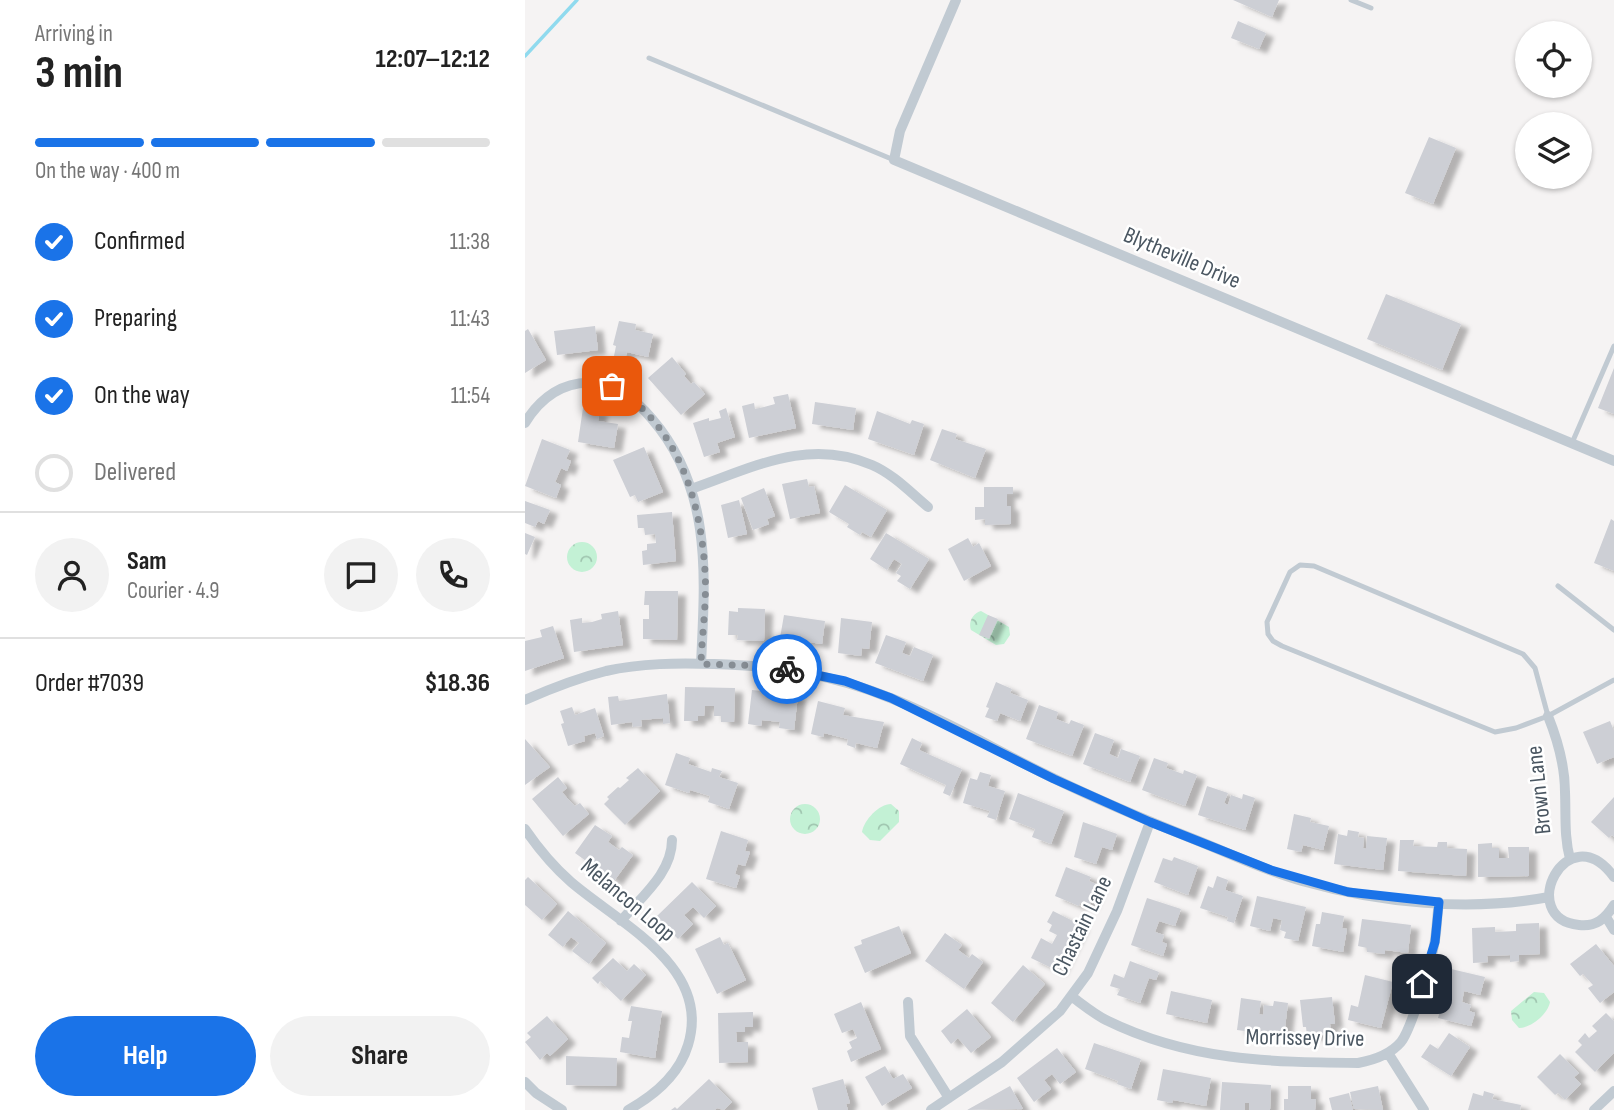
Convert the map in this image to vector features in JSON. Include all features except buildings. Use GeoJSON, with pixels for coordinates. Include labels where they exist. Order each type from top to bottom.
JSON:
{"type":"FeatureCollection","features":[{"type":"Feature","properties":{"kind":"street"},"geometry":{"type":"LineString","coordinates":[[894,160],[900,131],[956,0]]}},
{"type":"Feature","properties":{"kind":"street","name":"Blytheville Drive"},"geometry":{"type":"LineString","coordinates":[[894,160],[1614,461]]}},
{"type":"Feature","properties":{"kind":"street"},"geometry":{"type":"LineString","coordinates":[[525,423],[532,411],[558,389],[587,383],[612,386],[628,396],[659,427],[676,452],[691,489],[700,530],[705,573],[701,664]]}},
{"type":"Feature","properties":{"kind":"street"},"geometry":{"type":"LineString","coordinates":[[691,489],[790,455],[813,452],[849,457],[873,466],[892,477],[928,506]]}},
{"type":"Feature","properties":{"kind":"street"},"geometry":{"type":"LineString","coordinates":[[525,700],[562,684],[607,671],[642,665],[767,666],[798,671],[857,685],[918,710],[1054,779],[1150,822],[1301,880],[1348,892],[1439,902],[1503,904],[1549,897]]}},
{"type":"Feature","properties":{"kind":"street","name":"Brown Lane"},"geometry":{"type":"LineString","coordinates":[[1548,716],[1560,747],[1566,790],[1564,820],[1570,859]]}},
{"type":"Feature","properties":{"kind":"street","name":"Chastain Lane"},"geometry":{"type":"LineString","coordinates":[[931,1110],[1002,1062],[1060,1011],[1087,973],[1117,911],[1150,822]]}},
{"type":"Feature","properties":{"kind":"street","name":"Melancon Loop"},"geometry":{"type":"LineString","coordinates":[[525,829],[551,862],[571,881],[660,952],[687,990],[692,1013],[691,1036],[684,1058],[673,1076],[628,1110]]}},
{"type":"Feature","properties":{"kind":"street"},"geometry":{"type":"LineString","coordinates":[[621,921],[666,867],[672,852],[672,840]]}},
{"type":"Feature","properties":{"kind":"street"},"geometry":{"type":"LineString","coordinates":[[1614,877],[1605,865],[1595,859],[1570,859],[1562,864],[1551,878],[1549,897],[1553,909],[1561,919],[1587,926],[1606,917],[1614,905]]}},
{"type":"Feature","properties":{"kind":"street","name":"Morrissey Drive"},"geometry":{"type":"LineString","coordinates":[[1071,996],[1104,1019],[1153,1039],[1212,1055],[1263,1061],[1372,1061],[1388,1053],[1401,1041],[1410,1026],[1435,942],[1439,902]]}},
{"type":"Feature","properties":{"kind":"street"},"geometry":{"type":"LineString","coordinates":[[1606,917],[1614,930]]}},
{"type":"Feature","properties":{"kind":"street"},"geometry":{"type":"LineString","coordinates":[[908,1002],[910,1036],[949,1098]]}},
{"type":"Feature","properties":{"kind":"street"},"geometry":{"type":"LineString","coordinates":[[1388,1053],[1424,1110]]}},
{"type":"Feature","properties":{"kind":"street"},"geometry":{"type":"LineString","coordinates":[[525,1082],[536,1093],[562,1110]]}},
{"type":"Feature","properties":{"kind":"street"},"geometry":{"type":"LineString","coordinates":[[1594,1110],[1614,1091]]}},
{"type":"Feature","properties":{"kind":"lane"},"geometry":{"type":"LineString","coordinates":[[1351,0],[1371,8]]}},
{"type":"Feature","properties":{"kind":"lane"},"geometry":{"type":"LineString","coordinates":[[649,58],[894,160]]}},
{"type":"Feature","properties":{"kind":"lane"},"geometry":{"type":"LineString","coordinates":[[1572,443],[1614,346]]}},
{"type":"Feature","properties":{"kind":"lane"},"geometry":{"type":"LineString","coordinates":[[1548,716],[1535,668],[1523,654],[1314,566],[1300,565],[1290,572],[1267,622],[1268,634],[1282,646],[1485,729],[1504,732],[1548,716],[1614,680]]}},
{"type":"Feature","properties":{"kind":"lane"},"geometry":{"type":"LineString","coordinates":[[1558,586],[1614,630]]}},
{"type":"Feature","properties":{"kind":"green space"},"geometry":{"type":"Polygon","coordinates":[[[582,542],[592,547],[597,557],[592,567],[582,572],[572,567],[567,557],[572,547],[582,542]]]}},
{"type":"Feature","properties":{"kind":"green space"},"geometry":{"type":"Polygon","coordinates":[[[981,611],[1009,627],[1010,635],[1004,644],[996,645],[971,630],[972,618],[981,611]]]}},
{"type":"Feature","properties":{"kind":"green space"},"geometry":{"type":"Polygon","coordinates":[[[805,804],[815,809],[820,819],[815,829],[805,834],[795,829],[790,819],[795,809],[805,804]]]}},
{"type":"Feature","properties":{"kind":"green space"},"geometry":{"type":"Polygon","coordinates":[[[891,804],[899,811],[899,822],[880,841],[870,840],[862,832],[866,823],[877,810],[891,804]]]}},
{"type":"Feature","properties":{"kind":"green space"},"geometry":{"type":"Polygon","coordinates":[[[1534,992],[1544,993],[1550,1002],[1549,1007],[1534,1023],[1519,1028],[1512,1020],[1511,1011],[1534,992]]]}},
{"type":"Feature","properties":{"kind":"waterway"},"geometry":{"type":"LineString","coordinates":[[525,56],[577,0]]}},
{"type":"Feature","properties":{"kind":"way so far"},"geometry":{"type":"LineString","coordinates":[[612,386],[643,408],[659,427],[676,452],[691,489],[700,530],[705,573],[701,664],[787,669]]}},
{"type":"Feature","properties":{"kind":"route"},"geometry":{"type":"LineString","coordinates":[[787,669],[845,681],[891,698],[1054,779],[1150,822],[1271,870],[1348,892],[1439,902],[1435,942],[1422,984]]}}]}
